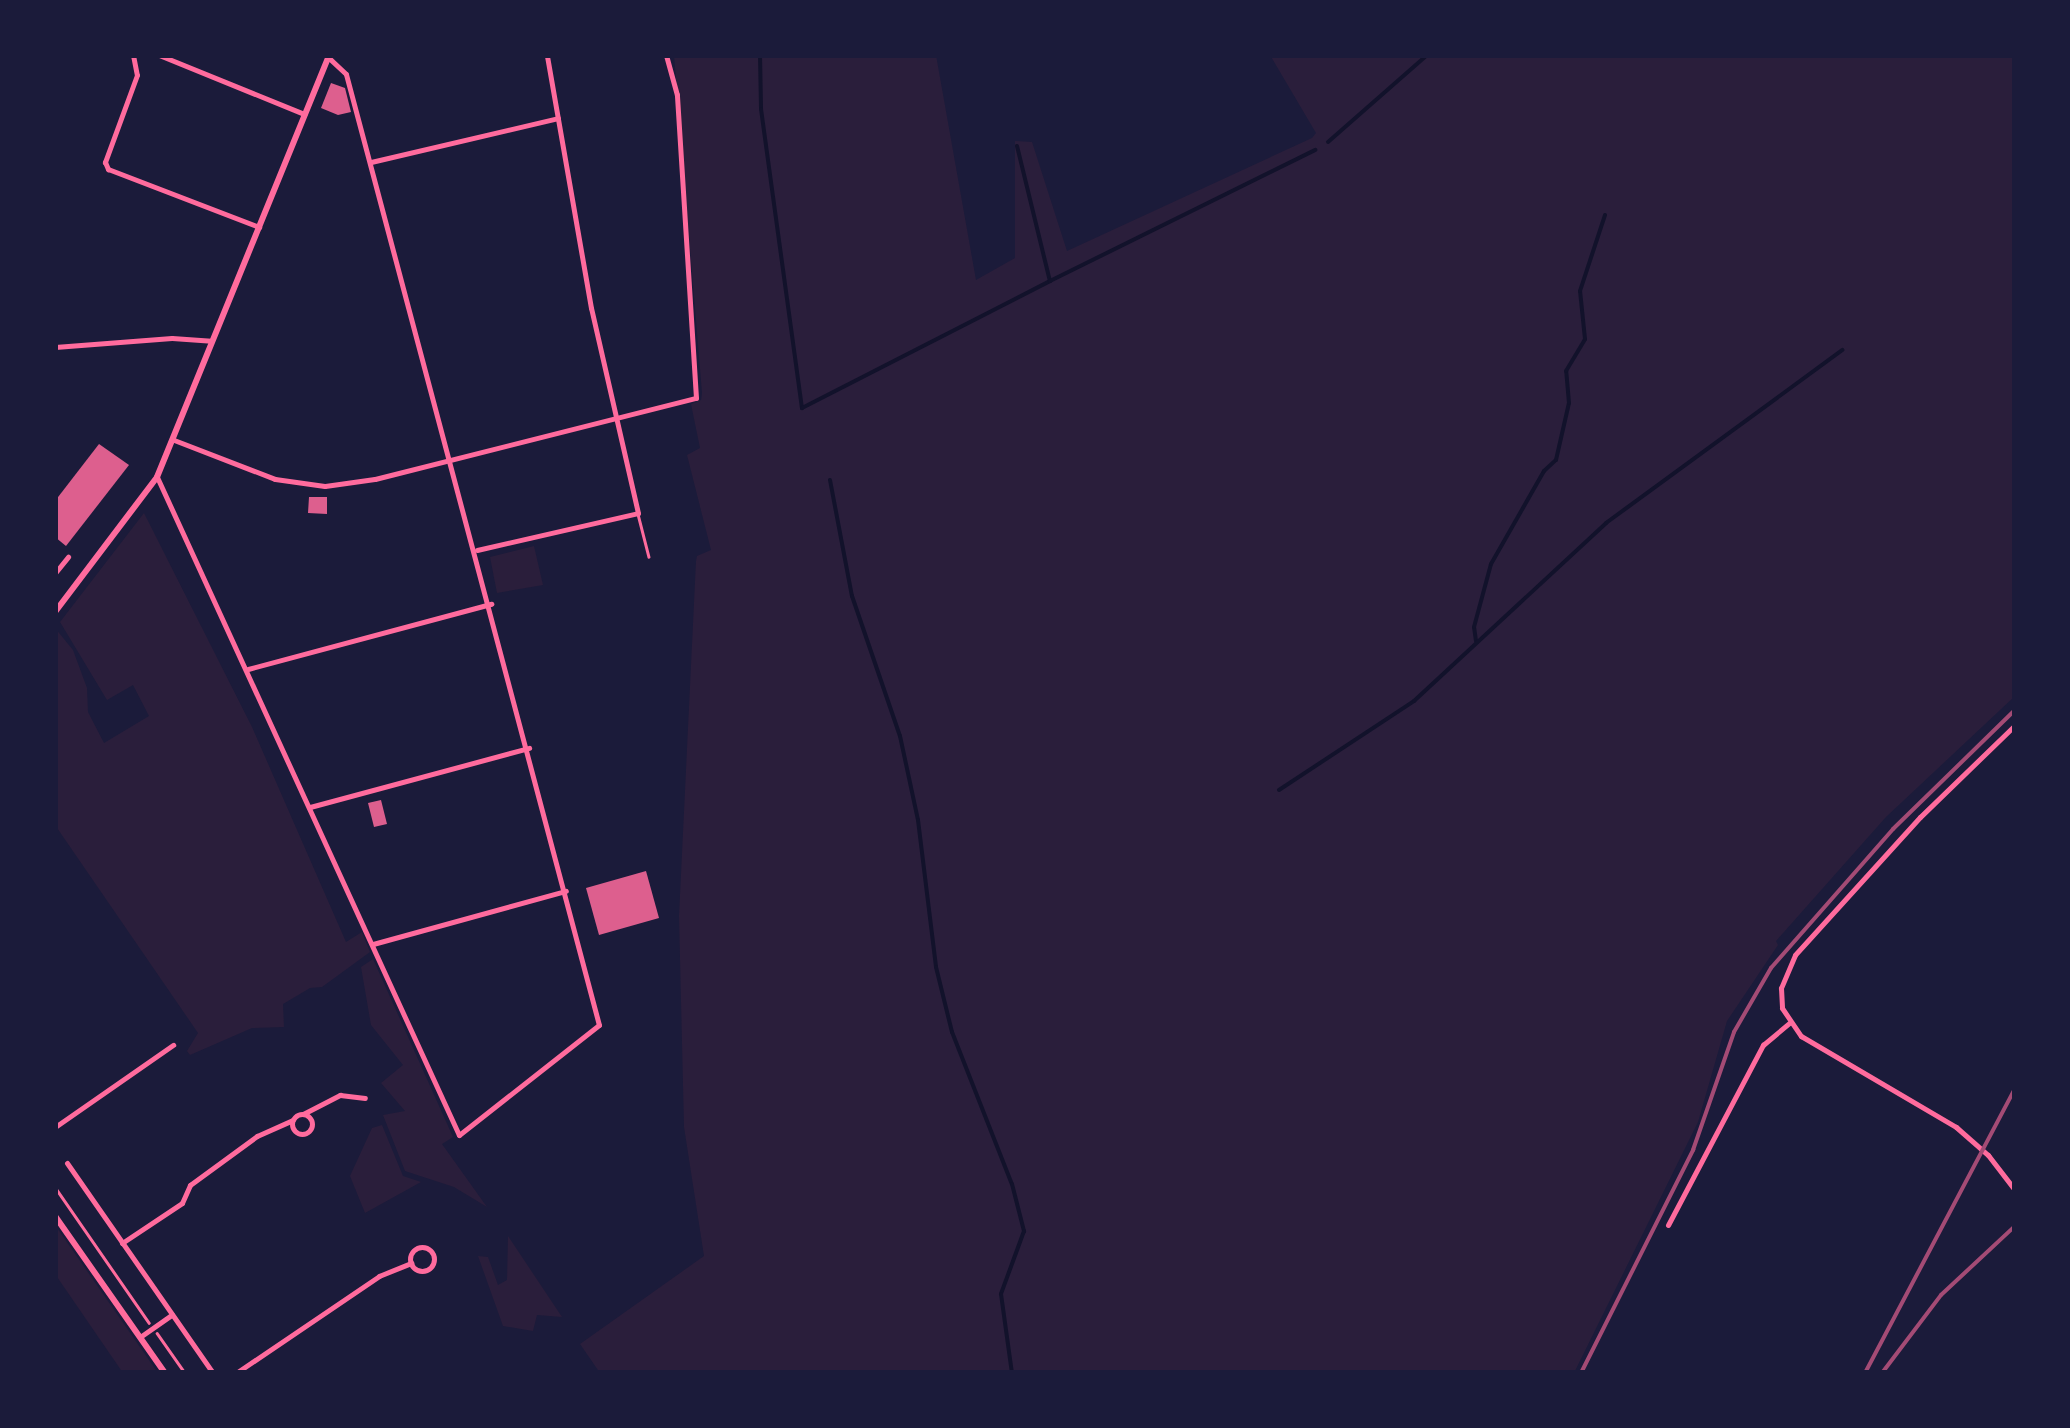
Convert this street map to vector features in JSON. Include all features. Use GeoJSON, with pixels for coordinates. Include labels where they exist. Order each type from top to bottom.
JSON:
{"type":"FeatureCollection","features":[{"type":"Feature","properties":{"kind":"street"},"geometry":{"type":"LineString","coordinates":[[133,55],[136,75],[104,162],[108,168],[259,227]]}},
{"type":"Feature","properties":{"kind":"street"},"geometry":{"type":"LineString","coordinates":[[159,55],[304,114]]}},
{"type":"Feature","properties":{"kind":"street"},"geometry":{"type":"LineString","coordinates":[[476,550],[638,513],[614,418],[547,55]]}},
{"type":"Feature","properties":{"kind":"street"},"geometry":{"type":"LineString","coordinates":[[174,440],[274,479],[325,486],[375,479],[696,398],[677,95],[666,55]]}},
{"type":"Feature","properties":{"kind":"street"},"geometry":{"type":"LineString","coordinates":[[55,612],[157,477],[328,56],[346,74],[529,748],[599,1025],[459,1136],[157,477]]}},
{"type":"Feature","properties":{"kind":"street"},"geometry":{"type":"LineString","coordinates":[[370,162],[558,118]]}},
{"type":"Feature","properties":{"kind":"street"},"geometry":{"type":"LineString","coordinates":[[55,346],[172,338],[213,342]]}},
{"type":"Feature","properties":{"kind":"street"},"geometry":{"type":"LineString","coordinates":[[55,573],[68,557]]}},
{"type":"Feature","properties":{"kind":"street"},"geometry":{"type":"LineString","coordinates":[[248,670],[490,604]]}},
{"type":"Feature","properties":{"kind":"street"},"geometry":{"type":"LineString","coordinates":[[2015,725],[1920,817],[1795,955],[1781,988],[1782,1008],[1789,1024],[1814,1045],[1956,1127],[1988,1154],[2015,1190]]}},
{"type":"Feature","properties":{"kind":"street"},"geometry":{"type":"LineString","coordinates":[[310,807],[529,748]]}},
{"type":"Feature","properties":{"kind":"street"},"geometry":{"type":"LineString","coordinates":[[373,944],[566,891]]}},
{"type":"Feature","properties":{"kind":"street"},"geometry":{"type":"LineString","coordinates":[[1668,1225],[1754,1058],[1776,1031],[1789,1024]]}},
{"type":"Feature","properties":{"kind":"street"},"geometry":{"type":"LineString","coordinates":[[55,1127],[173,1045]]}},
{"type":"Feature","properties":{"kind":"street"},"geometry":{"type":"LineString","coordinates":[[122,1243],[182,1202],[190,1185],[257,1136],[340,1095],[366,1098]]}},
{"type":"Feature","properties":{"kind":"street"},"geometry":{"type":"LineString","coordinates":[[293,1120],[297,1132],[306,1133],[312,1122],[303,1114]]}},
{"type":"Feature","properties":{"kind":"street"},"geometry":{"type":"LineString","coordinates":[[67,1163],[213,1373]]}},
{"type":"Feature","properties":{"kind":"street"},"geometry":{"type":"LineString","coordinates":[[55,1216],[165,1373]]}},
{"type":"Feature","properties":{"kind":"street"},"geometry":{"type":"LineString","coordinates":[[236,1373],[379,1276],[411,1263],[418,1248],[426,1248],[433,1256],[430,1267],[424,1270],[411,1263]]}},
{"type":"Feature","properties":{"kind":"street"},"geometry":{"type":"LineString","coordinates":[[140,1337],[172,1315]]}},
{"type":"Feature","properties":{"kind":"street"},"geometry":{"type":"LineString","coordinates":[[70,1373],[85,1373]]}},
{"type":"Feature","properties":{"kind":"lane"},"geometry":{"type":"LineString","coordinates":[[638,513],[649,556]]}},
{"type":"Feature","properties":{"kind":"path"},"geometry":{"type":"LineString","coordinates":[[55,1187],[185,1373]]}},
{"type":"Feature","properties":{"kind":"shaded area"},"geometry":{"type":"Polygon","coordinates":[[[674,55],[936,55],[976,280],[1015,258],[1015,141],[1032,142],[1067,251],[1312,138],[1316,133],[1270,55],[2015,55],[2015,696],[1886,817],[1776,941],[1778,945],[1727,1021],[1698,1122],[1574,1373],[600,1373],[580,1344],[704,1256],[684,1127],[679,916],[696,561],[697,556],[711,550],[687,455],[700,448],[691,404],[701,400],[702,393],[674,55]]]}},
{"type":"Feature","properties":{"kind":"shaded area"},"geometry":{"type":"Polygon","coordinates":[[[144,513],[252,727],[346,942],[362,932],[370,952],[322,987],[310,988],[283,1004],[284,1027],[252,1028],[190,1055],[187,1051],[198,1033],[55,825],[55,628],[73,650],[87,688],[88,712],[104,743],[149,716],[133,685],[107,700],[60,622],[144,513]]]}},
{"type":"Feature","properties":{"kind":"shaded area"},"geometry":{"type":"Polygon","coordinates":[[[534,546],[543,585],[497,593],[490,557],[534,546]]]}},
{"type":"Feature","properties":{"kind":"shaded area"},"geometry":{"type":"Polygon","coordinates":[[[373,959],[453,1137],[442,1144],[487,1207],[454,1187],[405,1171],[383,1115],[405,1111],[381,1083],[403,1065],[371,1025],[361,967],[373,959]]]}},
{"type":"Feature","properties":{"kind":"shaded area"},"geometry":{"type":"Polygon","coordinates":[[[382,1125],[403,1176],[421,1182],[365,1213],[350,1176],[372,1128],[382,1125]]]}},
{"type":"Feature","properties":{"kind":"shaded area"},"geometry":{"type":"Polygon","coordinates":[[[55,1225],[158,1373],[123,1373],[55,1274],[55,1225]]]}},
{"type":"Feature","properties":{"kind":"shaded area"},"geometry":{"type":"Polygon","coordinates":[[[508,1236],[562,1317],[537,1315],[533,1331],[503,1326],[478,1256],[488,1257],[498,1285],[507,1280],[508,1236]]]}},
{"type":"Feature","properties":{"kind":"building"},"geometry":{"type":"Polygon","coordinates":[[[331,83],[345,88],[351,112],[338,115],[321,108],[331,83]]]}},
{"type":"Feature","properties":{"kind":"building"},"geometry":{"type":"Polygon","coordinates":[[[99,444],[129,465],[66,546],[55,537],[55,501],[99,444]]]}},
{"type":"Feature","properties":{"kind":"building"},"geometry":{"type":"Polygon","coordinates":[[[309,497],[327,497],[327,514],[308,513],[309,497]]]}},
{"type":"Feature","properties":{"kind":"building"},"geometry":{"type":"Polygon","coordinates":[[[381,800],[387,824],[374,827],[368,803],[381,800]]]}},
{"type":"Feature","properties":{"kind":"building"},"geometry":{"type":"Polygon","coordinates":[[[646,871],[659,918],[599,935],[586,888],[646,871]]]}},
{"type":"Feature","properties":{"kind":"waterway"},"geometry":{"type":"LineString","coordinates":[[760,55],[761,109],[802,408],[1050,281]]}},
{"type":"Feature","properties":{"kind":"waterway"},"geometry":{"type":"LineString","coordinates":[[1328,142],[1427,55]]}},
{"type":"Feature","properties":{"kind":"waterway"},"geometry":{"type":"LineString","coordinates":[[1017,146],[1050,281],[1315,150]]}},
{"type":"Feature","properties":{"kind":"waterway"},"geometry":{"type":"LineString","coordinates":[[1476,641],[1474,627],[1491,564],[1544,471],[1556,460],[1569,403],[1566,371],[1585,339],[1580,291],[1605,215]]}},
{"type":"Feature","properties":{"kind":"waterway"},"geometry":{"type":"LineString","coordinates":[[1279,790],[1414,701],[1606,523],[1842,350]]}},
{"type":"Feature","properties":{"kind":"waterway"},"geometry":{"type":"LineString","coordinates":[[830,480],[852,596],[900,736],[918,820],[936,967],[952,1032],[1012,1184],[1024,1231],[1001,1294],[1012,1373]]}},
{"type":"Feature","properties":{"kind":"railway"},"geometry":{"type":"LineString","coordinates":[[1581,1373],[1693,1150],[1734,1032],[1771,968],[1893,829],[2015,710]]}},
{"type":"Feature","properties":{"kind":"railway"},"geometry":{"type":"LineString","coordinates":[[1865,1373],[2015,1088]]}},
{"type":"Feature","properties":{"kind":"railway"},"geometry":{"type":"LineString","coordinates":[[1882,1373],[1941,1295],[2015,1226]]}}]}
